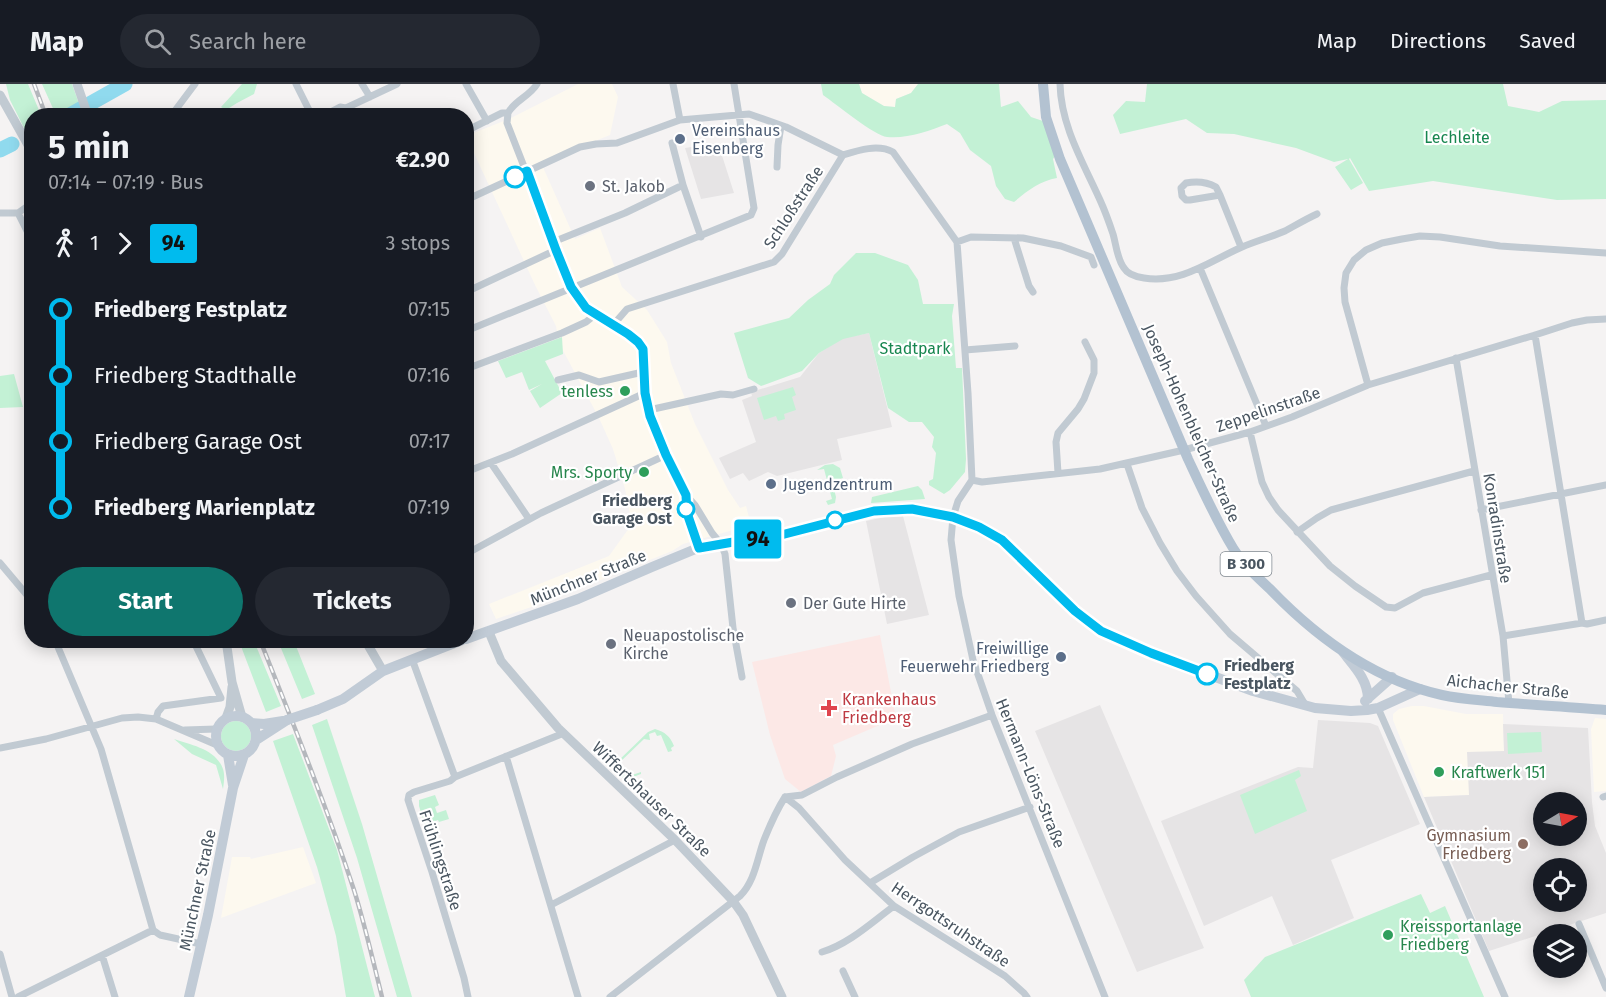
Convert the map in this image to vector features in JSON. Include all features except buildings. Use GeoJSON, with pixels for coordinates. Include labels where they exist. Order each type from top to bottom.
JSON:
{"type":"FeatureCollection","features":[{"type":"Feature","properties":{"kind":"main road","name":"Joseph-Hohenbleicher-Straße"},"geometry":{"type":"LineString","coordinates":[[1043,84],[1046,117],[1060,159],[1184,450],[1210,507],[1234,550],[1284,604],[1316,632],[1342,651],[1392,677]]}},
{"type":"Feature","properties":{"kind":"main road"},"geometry":{"type":"LineString","coordinates":[[721,544],[781,535],[874,511],[912,509],[953,517],[979,527],[1002,540],[1075,611],[1101,631],[1253,692],[1325,710],[1351,711],[1378,708],[1420,689]]}},
{"type":"Feature","properties":{"kind":"main road","name":"Münchner Straße"},"geometry":{"type":"LineString","coordinates":[[474,637],[578,599],[699,548],[721,544]]}},
{"type":"Feature","properties":{"kind":"main road"},"geometry":{"type":"LineString","coordinates":[[273,725],[234,716],[226,718],[216,729],[217,744],[228,755],[235,757],[244,755],[273,725],[343,699],[383,672],[441,648]]}},
{"type":"Feature","properties":{"kind":"main road"},"geometry":{"type":"LineString","coordinates":[[1342,651],[1367,686],[1368,699]]}},
{"type":"Feature","properties":{"kind":"main road"},"geometry":{"type":"LineString","coordinates":[[1351,711],[1392,677]]}},
{"type":"Feature","properties":{"kind":"main road"},"geometry":{"type":"LineString","coordinates":[[1378,708],[1389,695],[1392,677]]}},
{"type":"Feature","properties":{"kind":"main road","name":"Aichacher Straße"},"geometry":{"type":"LineString","coordinates":[[1392,677],[1420,689],[1461,698],[1606,710]]}},
{"type":"Feature","properties":{"kind":"main road"},"geometry":{"type":"LineString","coordinates":[[247,720],[256,731],[256,740]]}},
{"type":"Feature","properties":{"kind":"main road","name":"Münchner Straße"},"geometry":{"type":"LineString","coordinates":[[228,755],[233,788]]}},
{"type":"Feature","properties":{"kind":"main road","name":"Münchner Straße"},"geometry":{"type":"LineString","coordinates":[[189,997],[233,788],[244,755]]}},
{"type":"Feature","properties":{"kind":"street"},"geometry":{"type":"LineString","coordinates":[[177,108],[195,84]]}},
{"type":"Feature","properties":{"kind":"street"},"geometry":{"type":"LineString","coordinates":[[296,84],[308,108]]}},
{"type":"Feature","properties":{"kind":"street"},"geometry":{"type":"LineString","coordinates":[[362,84],[370,97]]}},
{"type":"Feature","properties":{"kind":"street"},"geometry":{"type":"LineString","coordinates":[[338,108],[346,108],[398,84]]}},
{"type":"Feature","properties":{"kind":"street"},"geometry":{"type":"LineString","coordinates":[[466,84],[487,121]]}},
{"type":"Feature","properties":{"kind":"street"},"geometry":{"type":"LineString","coordinates":[[537,84],[530,93],[510,109],[507,123],[571,287],[586,308],[614,324],[638,342],[643,349],[645,393],[656,434],[686,495],[721,544],[742,677]]}},
{"type":"Feature","properties":{"kind":"street"},"geometry":{"type":"LineString","coordinates":[[674,84],[680,120]]}},
{"type":"Feature","properties":{"kind":"street"},"geometry":{"type":"LineString","coordinates":[[474,328],[751,215],[754,208],[734,84]]}},
{"type":"Feature","properties":{"kind":"street"},"geometry":{"type":"LineString","coordinates":[[1060,84],[1060,96],[1069,133],[1107,216],[1120,259],[1129,273],[1137,277],[1163,279],[1179,276],[1241,247],[1284,231],[1317,214]]}},
{"type":"Feature","properties":{"kind":"street"},"geometry":{"type":"LineString","coordinates":[[78,86],[85,108]]}},
{"type":"Feature","properties":{"kind":"street"},"geometry":{"type":"LineString","coordinates":[[0,95],[24,138]]}},
{"type":"Feature","properties":{"kind":"street"},"geometry":{"type":"LineString","coordinates":[[474,128],[502,113],[508,113]]}},
{"type":"Feature","properties":{"kind":"street"},"geometry":{"type":"LineString","coordinates":[[474,196],[580,147],[617,143],[680,120],[749,114],[843,155]]}},
{"type":"Feature","properties":{"kind":"street"},"geometry":{"type":"LineString","coordinates":[[777,167],[781,126]]}},
{"type":"Feature","properties":{"kind":"street"},"geometry":{"type":"LineString","coordinates":[[672,143],[683,185],[701,237]]}},
{"type":"Feature","properties":{"kind":"street","name":"Schloßstraße"},"geometry":{"type":"LineString","coordinates":[[614,324],[627,309],[774,262],[782,254],[843,155],[857,151],[885,148],[893,152],[957,242]]}},
{"type":"Feature","properties":{"kind":"street"},"geometry":{"type":"LineString","coordinates":[[1220,195],[1185,200],[1181,188],[1190,182],[1207,183],[1216,187],[1220,195],[1241,247]]}},
{"type":"Feature","properties":{"kind":"street"},"geometry":{"type":"LineString","coordinates":[[553,242],[625,213],[683,185]]}},
{"type":"Feature","properties":{"kind":"street"},"geometry":{"type":"LineString","coordinates":[[0,213],[18,213],[24,209]]}},
{"type":"Feature","properties":{"kind":"street"},"geometry":{"type":"LineString","coordinates":[[18,213],[24,225]]}},
{"type":"Feature","properties":{"kind":"street"},"geometry":{"type":"LineString","coordinates":[[1368,385],[1345,302],[1344,288],[1346,273],[1354,260],[1366,250],[1382,243],[1420,236],[1458,239],[1513,248],[1606,253]]}},
{"type":"Feature","properties":{"kind":"street"},"geometry":{"type":"LineString","coordinates":[[953,517],[960,497],[972,480],[973,463],[957,242],[971,237],[1042,241],[1091,257],[1094,265]]}},
{"type":"Feature","properties":{"kind":"street"},"geometry":{"type":"LineString","coordinates":[[1014,238],[1029,286],[1034,292]]}},
{"type":"Feature","properties":{"kind":"street"},"geometry":{"type":"LineString","coordinates":[[474,288],[556,250]]}},
{"type":"Feature","properties":{"kind":"street"},"geometry":{"type":"LineString","coordinates":[[1200,268],[1266,426]]}},
{"type":"Feature","properties":{"kind":"street"},"geometry":{"type":"LineString","coordinates":[[474,366],[562,333],[586,322],[596,314]]}},
{"type":"Feature","properties":{"kind":"street","name":"Zeppelinstraße"},"geometry":{"type":"LineString","coordinates":[[972,480],[982,482],[1100,469],[1184,450],[1250,432],[1368,385],[1572,323],[1606,319]]}},
{"type":"Feature","properties":{"kind":"street"},"geometry":{"type":"LineString","coordinates":[[1535,335],[1582,622]]}},
{"type":"Feature","properties":{"kind":"street"},"geometry":{"type":"LineString","coordinates":[[1058,473],[1056,441],[1058,433],[1084,399],[1094,373],[1094,360],[1085,342]]}},
{"type":"Feature","properties":{"kind":"street"},"geometry":{"type":"LineString","coordinates":[[966,350],[1015,346]]}},
{"type":"Feature","properties":{"kind":"street","name":"Konradinstraße"},"geometry":{"type":"LineString","coordinates":[[1455,358],[1503,636],[1509,703]]}},
{"type":"Feature","properties":{"kind":"street"},"geometry":{"type":"LineString","coordinates":[[558,380],[579,375],[599,382],[643,372]]}},
{"type":"Feature","properties":{"kind":"street"},"geometry":{"type":"LineString","coordinates":[[649,410],[754,389]]}},
{"type":"Feature","properties":{"kind":"street"},"geometry":{"type":"LineString","coordinates":[[474,469],[645,393]]}},
{"type":"Feature","properties":{"kind":"street"},"geometry":{"type":"LineString","coordinates":[[1250,432],[1262,482],[1278,510],[1330,566],[1386,607],[1395,608],[1423,593],[1491,575]]}},
{"type":"Feature","properties":{"kind":"street"},"geometry":{"type":"LineString","coordinates":[[474,550],[529,519],[666,455]]}},
{"type":"Feature","properties":{"kind":"street"},"geometry":{"type":"LineString","coordinates":[[491,463],[529,519]]}},
{"type":"Feature","properties":{"kind":"street"},"geometry":{"type":"LineString","coordinates":[[1127,464],[1142,508],[1177,571],[1230,634],[1297,691],[1306,706]]}},
{"type":"Feature","properties":{"kind":"street"},"geometry":{"type":"LineString","coordinates":[[1297,532],[1331,510],[1474,471]]}},
{"type":"Feature","properties":{"kind":"street"},"geometry":{"type":"LineString","coordinates":[[1481,510],[1606,485]]}},
{"type":"Feature","properties":{"kind":"street"},"geometry":{"type":"LineString","coordinates":[[686,495],[687,513],[699,548]]}},
{"type":"Feature","properties":{"kind":"street","name":"Hermann-Löns-Straße"},"geometry":{"type":"LineString","coordinates":[[953,517],[951,540],[959,596],[973,660],[992,715],[1105,997]]}},
{"type":"Feature","properties":{"kind":"street"},"geometry":{"type":"LineString","coordinates":[[0,563],[24,592]]}},
{"type":"Feature","properties":{"kind":"street"},"geometry":{"type":"LineString","coordinates":[[1503,636],[1606,620]]}},
{"type":"Feature","properties":{"kind":"street","name":"Wiffertshauser Straße"},"geometry":{"type":"LineString","coordinates":[[489,632],[501,661],[533,700],[675,840],[733,901],[743,915],[782,997]]}},
{"type":"Feature","properties":{"kind":"street"},"geometry":{"type":"LineString","coordinates":[[58,648],[101,748],[153,930],[160,935],[201,944]]}},
{"type":"Feature","properties":{"kind":"street"},"geometry":{"type":"LineString","coordinates":[[156,719],[163,706],[221,699],[197,648]]}},
{"type":"Feature","properties":{"kind":"street"},"geometry":{"type":"LineString","coordinates":[[226,718],[230,707],[232,682],[227,648]]}},
{"type":"Feature","properties":{"kind":"street"},"geometry":{"type":"LineString","coordinates":[[370,648],[383,672]]}},
{"type":"Feature","properties":{"kind":"street"},"geometry":{"type":"LineString","coordinates":[[412,659],[455,777],[564,733]]}},
{"type":"Feature","properties":{"kind":"street"},"geometry":{"type":"LineString","coordinates":[[232,682],[247,720]]}},
{"type":"Feature","properties":{"kind":"street"},"geometry":{"type":"LineString","coordinates":[[1378,708],[1504,997]]}},
{"type":"Feature","properties":{"kind":"street"},"geometry":{"type":"LineString","coordinates":[[610,997],[748,888],[762,843],[785,797],[802,795],[912,744],[992,715]]}},
{"type":"Feature","properties":{"kind":"street"},"geometry":{"type":"LineString","coordinates":[[0,748],[46,740],[127,717],[156,719],[217,744]]}},
{"type":"Feature","properties":{"kind":"street"},"geometry":{"type":"LineString","coordinates":[[180,730],[216,729]]}},
{"type":"Feature","properties":{"kind":"street"},"geometry":{"type":"LineString","coordinates":[[506,756],[579,997]]}},
{"type":"Feature","properties":{"kind":"street","name":"Frühlingstraße"},"geometry":{"type":"LineString","coordinates":[[455,777],[450,781],[414,792],[409,795],[408,800],[432,872],[468,997]]}},
{"type":"Feature","properties":{"kind":"street","name":"Herrgottsruhstraße"},"geometry":{"type":"LineString","coordinates":[[785,797],[799,808],[845,860],[894,906],[1005,976],[1027,997]]}},
{"type":"Feature","properties":{"kind":"street"},"geometry":{"type":"LineString","coordinates":[[870,883],[913,856],[959,832],[1030,807]]}},
{"type":"Feature","properties":{"kind":"street"},"geometry":{"type":"LineString","coordinates":[[551,905],[675,840]]}},
{"type":"Feature","properties":{"kind":"street"},"geometry":{"type":"LineString","coordinates":[[822,952],[833,949],[894,906]]}},
{"type":"Feature","properties":{"kind":"street"},"geometry":{"type":"LineString","coordinates":[[18,997],[153,930]]}},
{"type":"Feature","properties":{"kind":"street"},"geometry":{"type":"LineString","coordinates":[[1587,943],[1606,988]]}},
{"type":"Feature","properties":{"kind":"street"},"geometry":{"type":"LineString","coordinates":[[0,954],[12,997]]}},
{"type":"Feature","properties":{"kind":"street"},"geometry":{"type":"LineString","coordinates":[[102,955],[115,997]]}},
{"type":"Feature","properties":{"kind":"street"},"geometry":{"type":"LineString","coordinates":[[1597,966],[1606,964]]}},
{"type":"Feature","properties":{"kind":"street"},"geometry":{"type":"LineString","coordinates":[[843,971],[855,997]]}},
{"type":"Feature","properties":{"kind":"shaded area"},"geometry":{"type":"Polygon","coordinates":[[[578,84],[612,84],[618,97],[610,135],[542,165],[575,239],[600,228],[622,287],[647,310],[667,342],[671,363],[695,424],[728,490],[740,508],[746,506],[751,525],[683,544],[672,551],[549,601],[496,619],[489,604],[609,556],[632,524],[625,489],[613,449],[559,343],[556,326],[474,153],[474,133],[511,118],[578,84]]]}},
{"type":"Feature","properties":{"kind":"shaded area"},"geometry":{"type":"Polygon","coordinates":[[[859,84],[918,84],[911,93],[896,99],[895,107],[884,106],[862,93],[859,84]]]}},
{"type":"Feature","properties":{"kind":"shaded area"},"geometry":{"type":"Polygon","coordinates":[[[718,143],[734,193],[701,199],[685,148],[718,143]]]}},
{"type":"Feature","properties":{"kind":"shaded area"},"geometry":{"type":"Polygon","coordinates":[[[869,333],[892,427],[837,439],[842,460],[777,476],[768,472],[749,481],[743,473],[730,479],[719,458],[756,442],[742,400],[752,396],[751,392],[800,377],[819,353],[843,338],[869,333]]]}},
{"type":"Feature","properties":{"kind":"shaded area"},"geometry":{"type":"Polygon","coordinates":[[[903,516],[929,615],[887,624],[866,521],[903,516]]]}},
{"type":"Feature","properties":{"kind":"shaded area","name":"Krankenhaus Friedberg"},"geometry":{"type":"Polygon","coordinates":[[[880,635],[896,718],[833,745],[836,756],[831,776],[801,792],[785,779],[770,735],[752,662],[880,635]]]}},
{"type":"Feature","properties":{"kind":"shaded area"},"geometry":{"type":"Polygon","coordinates":[[[1100,705],[1204,948],[1137,972],[1035,731],[1100,705]]]}},
{"type":"Feature","properties":{"kind":"shaded area"},"geometry":{"type":"Polygon","coordinates":[[[1412,706],[1466,714],[1503,714],[1504,751],[1469,795],[1424,797],[1393,720],[1393,714],[1399,709],[1412,706]]]}},
{"type":"Feature","properties":{"kind":"shaded area"},"geometry":{"type":"Polygon","coordinates":[[[1595,718],[1606,719],[1606,791],[1594,792],[1591,729],[1595,718]]]}},
{"type":"Feature","properties":{"kind":"shaded area"},"geometry":{"type":"Polygon","coordinates":[[[1318,720],[1370,723],[1378,726],[1420,824],[1331,860],[1354,918],[1293,945],[1272,896],[1204,926],[1161,821],[1298,767],[1313,768],[1318,720]]]}},
{"type":"Feature","properties":{"kind":"shaded area","name":"Gymnasium Friedberg"},"geometry":{"type":"Polygon","coordinates":[[[1503,724],[1588,728],[1595,826],[1606,853],[1606,913],[1572,924],[1533,924],[1533,937],[1489,951],[1424,797],[1469,795],[1467,752],[1504,751],[1503,724]]]}},
{"type":"Feature","properties":{"kind":"shaded area"},"geometry":{"type":"Polygon","coordinates":[[[303,847],[316,883],[221,918],[232,857],[250,857],[251,859],[303,847]]]}},
{"type":"Feature","properties":{"kind":"green space"},"geometry":{"type":"Polygon","coordinates":[[[6,84],[28,84],[38,108],[24,108],[24,128],[10,100],[6,84]]]}},
{"type":"Feature","properties":{"kind":"green space"},"geometry":{"type":"Polygon","coordinates":[[[42,84],[72,84],[81,108],[53,108],[42,84]]]}},
{"type":"Feature","properties":{"kind":"green space"},"geometry":{"type":"Polygon","coordinates":[[[242,84],[257,84],[254,94],[229,108],[221,107],[242,84]]]}},
{"type":"Feature","properties":{"kind":"green space"},"geometry":{"type":"Polygon","coordinates":[[[821,84],[859,84],[862,93],[884,106],[895,107],[896,99],[911,93],[918,84],[999,84],[1001,107],[1018,101],[1031,117],[1043,121],[1055,156],[1053,159],[1057,178],[1039,184],[1014,202],[1005,199],[996,186],[991,166],[970,150],[960,133],[947,124],[910,136],[887,137],[865,126],[823,95],[821,84]]]}},
{"type":"Feature","properties":{"kind":"green space","name":"Lechleite"},"geometry":{"type":"Polygon","coordinates":[[[1147,84],[1503,84],[1508,106],[1539,112],[1562,101],[1606,100],[1606,199],[1557,200],[1433,181],[1369,191],[1350,158],[1363,183],[1351,190],[1335,167],[1348,159],[1334,162],[1296,148],[1234,134],[1207,133],[1186,119],[1120,134],[1113,115],[1126,101],[1145,102],[1147,84]]]}},
{"type":"Feature","properties":{"kind":"green space","name":"Stadtpark"},"geometry":{"type":"Polygon","coordinates":[[[856,253],[875,253],[908,265],[918,280],[923,304],[954,304],[952,316],[956,368],[962,368],[966,459],[965,472],[944,494],[929,485],[929,481],[933,479],[936,453],[932,447],[934,437],[922,422],[909,422],[888,408],[869,333],[843,339],[819,353],[802,371],[761,386],[748,378],[734,333],[789,318],[830,284],[834,275],[856,253]]]}},
{"type":"Feature","properties":{"kind":"green space"},"geometry":{"type":"Polygon","coordinates":[[[562,337],[563,354],[545,361],[562,393],[540,408],[530,391],[542,384],[529,390],[522,372],[506,378],[498,361],[562,337]]]}},
{"type":"Feature","properties":{"kind":"green space"},"geometry":{"type":"Polygon","coordinates":[[[14,374],[23,407],[0,408],[0,376],[14,374]]]}},
{"type":"Feature","properties":{"kind":"green space"},"geometry":{"type":"Polygon","coordinates":[[[793,387],[796,395],[792,397],[796,410],[784,414],[785,419],[778,421],[776,416],[764,420],[757,398],[793,387]]]}},
{"type":"Feature","properties":{"kind":"green space"},"geometry":{"type":"Polygon","coordinates":[[[833,464],[840,468],[843,478],[832,481],[836,497],[835,503],[828,505],[826,501],[832,499],[829,488],[823,490],[822,486],[828,484],[824,469],[817,470],[825,465],[833,464]]]}},
{"type":"Feature","properties":{"kind":"green space"},"geometry":{"type":"Polygon","coordinates":[[[918,486],[925,499],[871,503],[872,497],[918,486]]]}},
{"type":"Feature","properties":{"kind":"green space"},"geometry":{"type":"Polygon","coordinates":[[[242,648],[257,648],[281,706],[266,712],[242,648]]]}},
{"type":"Feature","properties":{"kind":"green space"},"geometry":{"type":"Polygon","coordinates":[[[281,648],[297,648],[315,694],[302,699],[281,648]]]}},
{"type":"Feature","properties":{"kind":"green space"},"geometry":{"type":"Polygon","coordinates":[[[327,719],[362,824],[412,997],[397,997],[357,858],[312,725],[327,719]]]}},
{"type":"Feature","properties":{"kind":"green space"},"geometry":{"type":"Polygon","coordinates":[[[236,721],[247,725],[251,736],[247,747],[236,751],[225,747],[221,736],[225,725],[236,721]]]}},
{"type":"Feature","properties":{"kind":"green space"},"geometry":{"type":"Polygon","coordinates":[[[655,729],[669,737],[674,746],[671,748],[672,751],[668,752],[661,735],[657,736],[655,732],[649,734],[650,740],[644,739],[619,763],[619,766],[624,767],[619,771],[623,775],[628,771],[629,776],[641,772],[625,780],[615,770],[617,762],[648,732],[655,729]]]}},
{"type":"Feature","properties":{"kind":"green space"},"geometry":{"type":"Polygon","coordinates":[[[1541,732],[1542,752],[1508,754],[1507,733],[1541,732]]]}},
{"type":"Feature","properties":{"kind":"green space"},"geometry":{"type":"Polygon","coordinates":[[[293,734],[337,850],[375,997],[346,997],[336,936],[317,867],[273,741],[293,734]]]}},
{"type":"Feature","properties":{"kind":"green space"},"geometry":{"type":"Polygon","coordinates":[[[174,739],[209,752],[220,762],[224,771],[223,789],[216,765],[192,754],[174,739]]]}},
{"type":"Feature","properties":{"kind":"green space"},"geometry":{"type":"Polygon","coordinates":[[[1299,770],[1301,776],[1295,780],[1307,811],[1255,834],[1240,795],[1299,770]]]}},
{"type":"Feature","properties":{"kind":"green space"},"geometry":{"type":"Polygon","coordinates":[[[435,795],[439,805],[435,807],[437,813],[446,810],[449,819],[425,825],[419,800],[435,795]]]}},
{"type":"Feature","properties":{"kind":"green space","name":"Kreissportanlage Friedberg"},"geometry":{"type":"Polygon","coordinates":[[[1421,894],[1430,913],[1445,906],[1484,997],[1251,997],[1244,980],[1265,957],[1421,894]]]}},
{"type":"Feature","properties":{"kind":"waterway"},"geometry":{"type":"LineString","coordinates":[[82,108],[125,84]]}},
{"type":"Feature","properties":{"kind":"waterway"},"geometry":{"type":"LineString","coordinates":[[0,150],[12,144]]}},
{"type":"Feature","properties":{"kind":"railway"},"geometry":{"type":"LineString","coordinates":[[34,84],[43,108]]}},
{"type":"Feature","properties":{"kind":"railway"},"geometry":{"type":"LineString","coordinates":[[263,648],[309,764],[354,890],[382,997]]}},
{"type":"Feature","properties":{"kind":"bus line","name":"94"},"geometry":{"type":"LineString","coordinates":[[515,177],[527,171],[571,287],[586,308],[628,334],[643,349],[645,393],[650,416],[656,434],[686,495],[687,513],[699,548],[781,535],[874,511],[912,509],[936,512],[979,527],[1002,540],[1075,611],[1101,631],[1207,674]]}},
{"type":"Feature","properties":{"kind":"place","name":"Vereinshaus Eisenberg"},"geometry":{"type":"Point","coordinates":[680,139]}},
{"type":"Feature","properties":{"kind":"place","name":"St. Jakob"},"geometry":{"type":"Point","coordinates":[590,186]}},
{"type":"Feature","properties":{"kind":"place","name":"tenless"},"geometry":{"type":"Point","coordinates":[625,391]}},
{"type":"Feature","properties":{"kind":"place","name":"Mrs. Sporty"},"geometry":{"type":"Point","coordinates":[644,472]}},
{"type":"Feature","properties":{"kind":"place","name":"Jugendzentrum"},"geometry":{"type":"Point","coordinates":[771,484]}},
{"type":"Feature","properties":{"kind":"place","name":"Friedberg Garage Ost"},"geometry":{"type":"Point","coordinates":[686,509]}},
{"type":"Feature","properties":{"kind":"place","name":"Der Gute Hirte"},"geometry":{"type":"Point","coordinates":[791,603]}},
{"type":"Feature","properties":{"kind":"place","name":"Neuapostolische Kirche"},"geometry":{"type":"Point","coordinates":[611,644]}},
{"type":"Feature","properties":{"kind":"place","name":"Freiwillige Feuerwehr Friedberg"},"geometry":{"type":"Point","coordinates":[1061,657]}},
{"type":"Feature","properties":{"kind":"place","name":"Friedberg Festplatz"},"geometry":{"type":"Point","coordinates":[1207,674]}},
{"type":"Feature","properties":{"kind":"place","name":"Krankenhaus Friedberg"},"geometry":{"type":"Point","coordinates":[829,708]}},
{"type":"Feature","properties":{"kind":"place","name":"Kraftwerk 151"},"geometry":{"type":"Point","coordinates":[1439,772]}},
{"type":"Feature","properties":{"kind":"place","name":"Gymnasium Friedberg"},"geometry":{"type":"Point","coordinates":[1523,844]}},
{"type":"Feature","properties":{"kind":"place","name":"Kreissportanlage Friedberg"},"geometry":{"type":"Point","coordinates":[1388,935]}}]}
